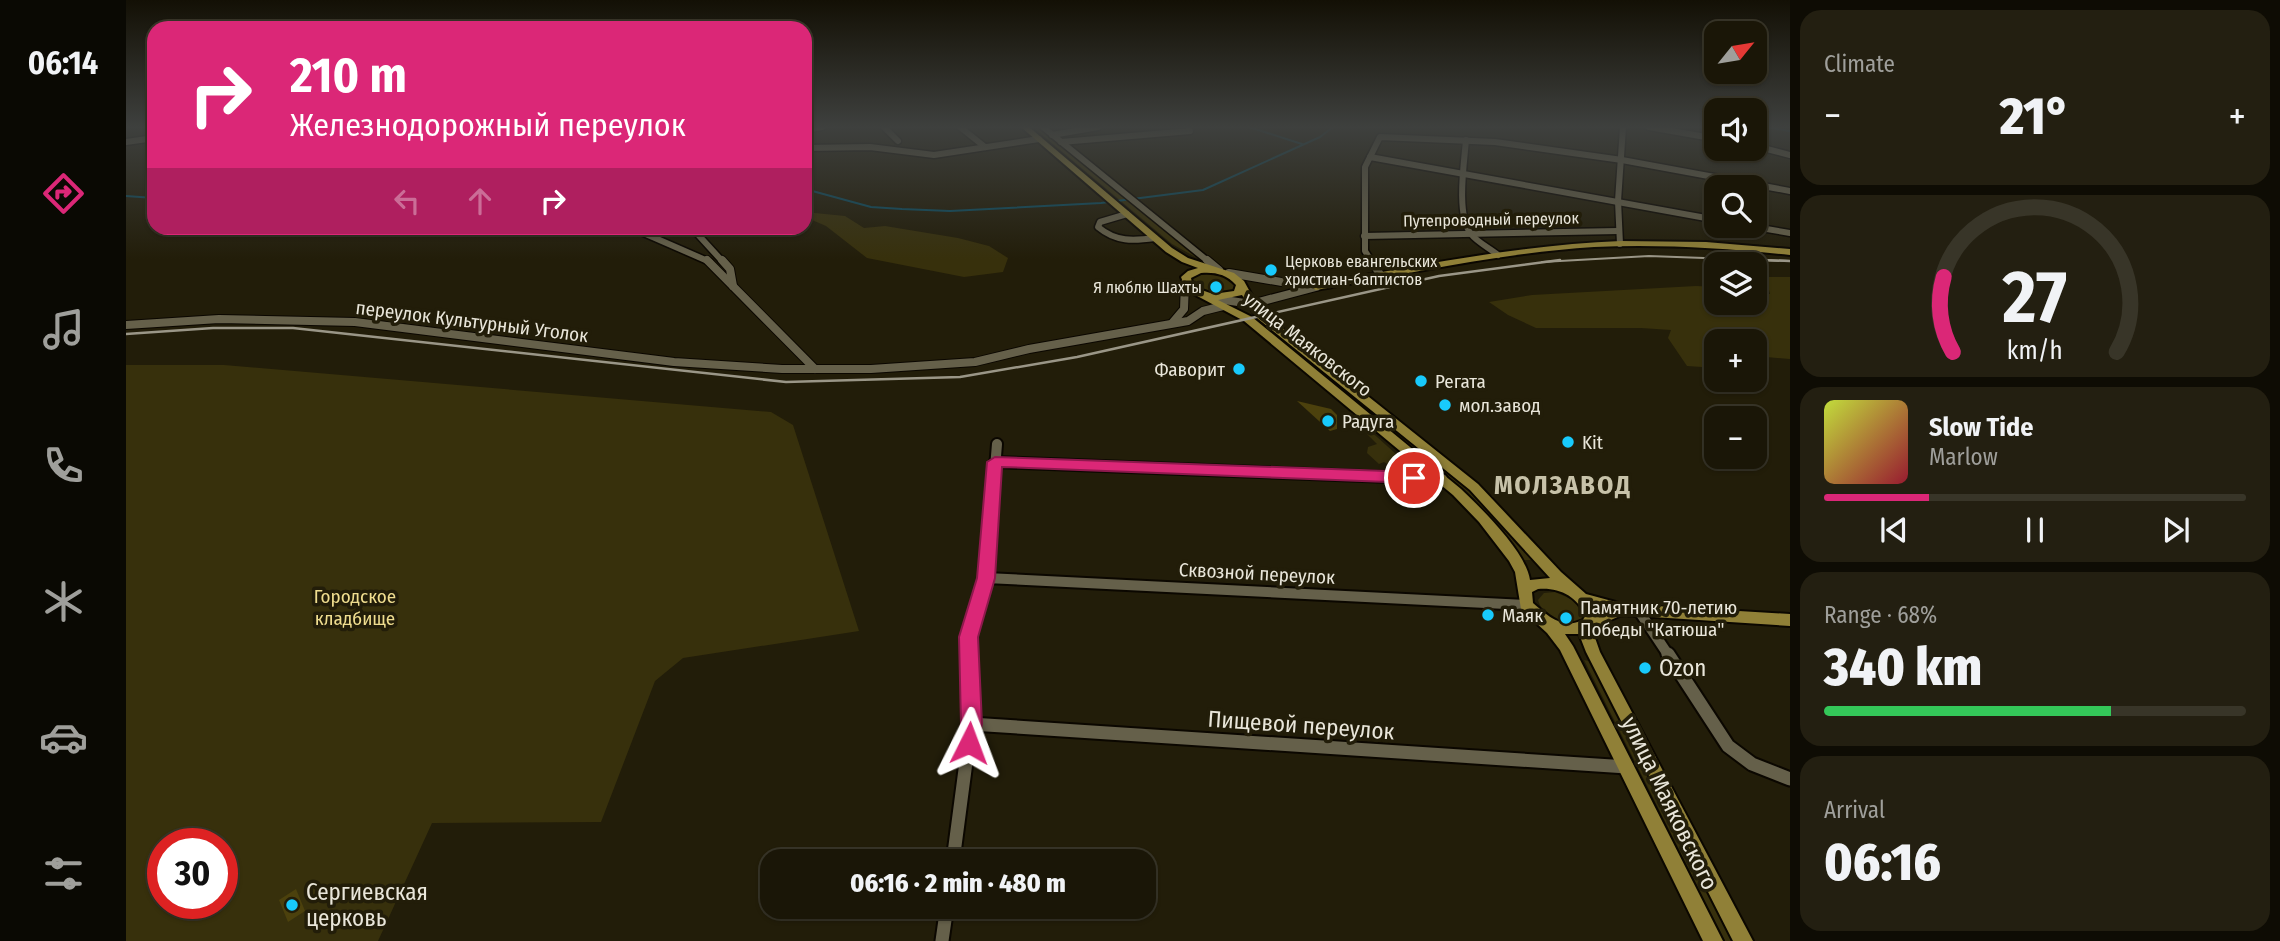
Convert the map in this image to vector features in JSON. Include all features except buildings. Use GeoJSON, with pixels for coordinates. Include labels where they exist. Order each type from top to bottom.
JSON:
{"type":"FeatureCollection","features":[{"type":"Feature","properties":{"kind":"main road"},"geometry":{"type":"LineString","coordinates":[[1077,171],[1169,250],[1195,265],[1224,272],[1241,283],[1238,293],[1229,296],[1202,294],[1186,280],[1169,250]]}},
{"type":"Feature","properties":{"kind":"main road"},"geometry":{"type":"LineString","coordinates":[[1316,287],[1498,255],[1620,244],[1790,252]]}},
{"type":"Feature","properties":{"kind":"main road"},"geometry":{"type":"LineString","coordinates":[[1186,280],[1199,270],[1224,272]]}},
{"type":"Feature","properties":{"kind":"main road","name":"улица Маяковского"},"geometry":{"type":"LineString","coordinates":[[1241,283],[1251,304],[1261,316],[1474,487],[1557,577],[1591,609],[1591,622],[1586,632],[1593,652],[1743,941]]}},
{"type":"Feature","properties":{"kind":"main road","name":"улица Маяковского"},"geometry":{"type":"LineString","coordinates":[[1202,294],[1248,319],[1272,338],[1442,480],[1484,519],[1522,572],[1525,598],[1538,618],[1552,629],[1566,646],[1713,941]]}},
{"type":"Feature","properties":{"kind":"main road"},"geometry":{"type":"LineString","coordinates":[[1525,598],[1535,583],[1554,584],[1584,600],[1623,610],[1790,620]]}},
{"type":"Feature","properties":{"kind":"main road"},"geometry":{"type":"LineString","coordinates":[[1591,622],[1605,614],[1623,610]]}},
{"type":"Feature","properties":{"kind":"main road","name":"улица Маяковского"},"geometry":{"type":"LineString","coordinates":[[1538,618],[1558,628],[1571,630],[1586,627],[1591,622]]}},
{"type":"Feature","properties":{"kind":"street"},"geometry":{"type":"LineString","coordinates":[[1096,171],[1224,272],[1316,287]]}},
{"type":"Feature","properties":{"kind":"street"},"geometry":{"type":"LineString","coordinates":[[1365,171],[1365,251],[1381,276]]}},
{"type":"Feature","properties":{"kind":"street"},"geometry":{"type":"LineString","coordinates":[[1452,171],[1704,218]]}},
{"type":"Feature","properties":{"kind":"street"},"geometry":{"type":"LineString","coordinates":[[1620,244],[1618,201],[1621,171]]}},
{"type":"Feature","properties":{"kind":"street"},"geometry":{"type":"LineString","coordinates":[[1681,171],[1790,191]]}},
{"type":"Feature","properties":{"kind":"street"},"geometry":{"type":"LineString","coordinates":[[1464,173],[1466,225],[1472,234],[1498,255]]}},
{"type":"Feature","properties":{"kind":"street"},"geometry":{"type":"LineString","coordinates":[[1125,213],[1100,222],[1098,226],[1111,238],[1127,241],[1155,238]]}},
{"type":"Feature","properties":{"kind":"street"},"geometry":{"type":"LineString","coordinates":[[1767,229],[1790,233]]}},
{"type":"Feature","properties":{"kind":"street","name":"Путепроводный переулок"},"geometry":{"type":"LineString","coordinates":[[1364,236],[1618,231]]}},
{"type":"Feature","properties":{"kind":"street"},"geometry":{"type":"LineString","coordinates":[[648,235],[709,261],[815,369]]}},
{"type":"Feature","properties":{"kind":"street"},"geometry":{"type":"LineString","coordinates":[[698,235],[730,269],[733,287]]}},
{"type":"Feature","properties":{"kind":"street"},"geometry":{"type":"LineString","coordinates":[[1167,325],[1183,314],[1186,306],[1186,280]]}},
{"type":"Feature","properties":{"kind":"street"},"geometry":{"type":"LineString","coordinates":[[1202,294],[1251,304],[1316,287]]}},
{"type":"Feature","properties":{"kind":"street","name":"переулок Культурный Уголок"},"geometry":{"type":"LineString","coordinates":[[126,326],[219,319],[355,322],[674,362],[815,369],[953,365],[1188,321],[1203,311],[1223,306]]}},
{"type":"Feature","properties":{"kind":"street"},"geometry":{"type":"LineString","coordinates":[[955,849],[971,724],[969,637],[986,578],[997,444]]}},
{"type":"Feature","properties":{"kind":"street"},"geometry":{"type":"LineString","coordinates":[[995,462],[1442,480]]}},
{"type":"Feature","properties":{"kind":"street","name":"Сквозной переулок"},"geometry":{"type":"LineString","coordinates":[[986,578],[1525,598]]}},
{"type":"Feature","properties":{"kind":"street"},"geometry":{"type":"LineString","coordinates":[[1639,611],[1728,746],[1752,764],[1790,779]]}},
{"type":"Feature","properties":{"kind":"street","name":"Пищевой переулок"},"geometry":{"type":"LineString","coordinates":[[971,724],[1627,767]]}},
{"type":"Feature","properties":{"kind":"street"},"geometry":{"type":"LineString","coordinates":[[942,941],[945,919]]}},
{"type":"Feature","properties":{"kind":"green space"},"geometry":{"type":"Polygon","coordinates":[[[1085,171],[1093,171],[1199,259],[1172,244],[1085,171]]]}},
{"type":"Feature","properties":{"kind":"green space"},"geometry":{"type":"Polygon","coordinates":[[[812,213],[845,216],[864,228],[885,226],[958,238],[989,246],[1008,258],[1003,272],[964,277],[867,258],[826,226],[812,220],[812,213]]]}},
{"type":"Feature","properties":{"kind":"green space"},"geometry":{"type":"Polygon","coordinates":[[[1211,272],[1224,275],[1236,284],[1236,287],[1226,293],[1215,294],[1194,286],[1193,279],[1199,274],[1211,272]]]}},
{"type":"Feature","properties":{"kind":"green space"},"geometry":{"type":"Polygon","coordinates":[[[1767,277],[1790,277],[1790,359],[1767,357],[1767,329],[1704,329],[1704,367],[1687,366],[1668,338],[1671,330],[1536,328],[1508,315],[1489,302],[1532,295],[1696,286],[1704,286],[1704,315],[1767,315],[1767,293],[1770,294],[1767,277]]]}},
{"type":"Feature","properties":{"kind":"green space"},"geometry":{"type":"Polygon","coordinates":[[[1267,325],[1465,487],[1503,522],[1531,560],[1522,560],[1501,529],[1457,487],[1262,326],[1267,325]]]}},
{"type":"Feature","properties":{"kind":"green space","name":"Городское кладбище"},"geometry":{"type":"Polygon","coordinates":[[[126,365],[224,365],[771,412],[793,425],[859,631],[683,658],[655,681],[601,822],[432,823],[378,941],[126,941],[126,365]]]}},
{"type":"Feature","properties":{"kind":"green space"},"geometry":{"type":"Polygon","coordinates":[[[1352,419],[1357,419],[1416,472],[1399,471],[1384,462],[1379,464],[1367,453],[1368,447],[1377,444],[1352,419]]]}},
{"type":"Feature","properties":{"kind":"green space"},"geometry":{"type":"Polygon","coordinates":[[[1555,592],[1576,601],[1584,612],[1583,620],[1563,622],[1545,612],[1538,600],[1544,593],[1555,592]]]}},
{"type":"Feature","properties":{"kind":"green space"},"geometry":{"type":"Polygon","coordinates":[[[1584,660],[1589,661],[1734,941],[1725,941],[1584,660]]]}},
{"type":"Feature","properties":{"kind":"waterway"},"geometry":{"type":"LineString","coordinates":[[812,191],[871,207],[950,211],[1101,203],[1203,190],[1245,171]]}},
{"type":"Feature","properties":{"kind":"waterway"},"geometry":{"type":"LineString","coordinates":[[126,196],[147,198]]}},
{"type":"Feature","properties":{"kind":"railway"},"geometry":{"type":"LineString","coordinates":[[1547,262],[1649,256],[1704,258]]}},
{"type":"Feature","properties":{"kind":"railway"},"geometry":{"type":"LineString","coordinates":[[1547,262],[1560,260]]}},
{"type":"Feature","properties":{"kind":"railway"},"geometry":{"type":"LineString","coordinates":[[1767,260],[1790,261],[1767,260]]}},
{"type":"Feature","properties":{"kind":"railway"},"geometry":{"type":"LineString","coordinates":[[1542,262],[1547,262]]}},
{"type":"Feature","properties":{"kind":"railway"},"geometry":{"type":"LineString","coordinates":[[126,334],[213,328],[293,328],[786,382],[960,377],[1077,357],[1439,276],[1547,262]]}},
{"type":"Feature","properties":{"kind":"place","name":"Церковь евангельских христиан-баптистов"},"geometry":{"type":"Point","coordinates":[1271,270]}},
{"type":"Feature","properties":{"kind":"place","name":"Я люблю Шахты"},"geometry":{"type":"Point","coordinates":[1216,287]}},
{"type":"Feature","properties":{"kind":"place","name":"Фаворит"},"geometry":{"type":"Point","coordinates":[1239,369]}},
{"type":"Feature","properties":{"kind":"place","name":"Регата"},"geometry":{"type":"Point","coordinates":[1421,381]}},
{"type":"Feature","properties":{"kind":"place","name":"мол.завод"},"geometry":{"type":"Point","coordinates":[1445,405]}},
{"type":"Feature","properties":{"kind":"place","name":"Радуга"},"geometry":{"type":"Point","coordinates":[1328,421]}},
{"type":"Feature","properties":{"kind":"place","name":"Kit"},"geometry":{"type":"Point","coordinates":[1568,442]}},
{"type":"Feature","properties":{"kind":"place","name":"Маяк"},"geometry":{"type":"Point","coordinates":[1488,615]}},
{"type":"Feature","properties":{"kind":"place","name":"Памятник 70-летию Победы \"Катюша\""},"geometry":{"type":"Point","coordinates":[1566,618]}},
{"type":"Feature","properties":{"kind":"place","name":"Ozon"},"geometry":{"type":"Point","coordinates":[1645,668]}},
{"type":"Feature","properties":{"kind":"place","name":"Сергиевская церковь"},"geometry":{"type":"Point","coordinates":[292,905]}},
{"type":"Feature","properties":{"kind":"district","name":"МОЛЗАВОД"},"geometry":{"type":"Point","coordinates":[1563,485]}},
{"type":"Feature","properties":{"kind":"route"},"geometry":{"type":"LineString","coordinates":[[969,743],[969,637],[986,578],[995,462],[1414,478]]}}]}
